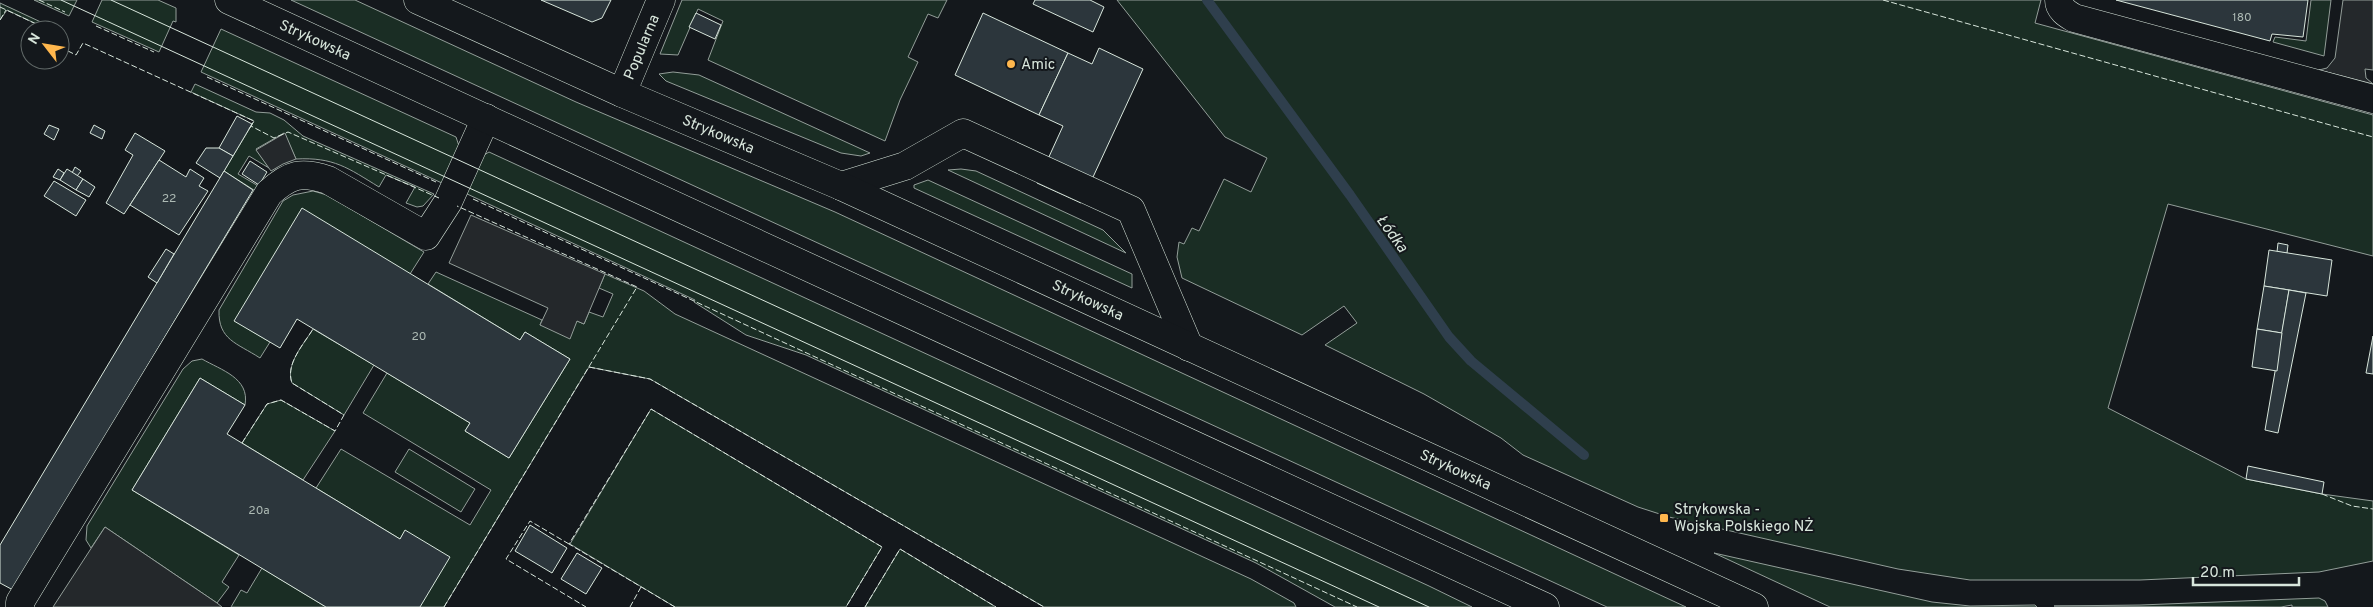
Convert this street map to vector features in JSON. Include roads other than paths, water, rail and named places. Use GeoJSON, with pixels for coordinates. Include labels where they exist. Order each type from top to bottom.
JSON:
{"type":"FeatureCollection","features":[{"type":"Feature","properties":{"kind":"main road","name":"Strykowska"},"geometry":{"type":"LineString","coordinates":[[229,0],[1545,607]]}},
{"type":"Feature","properties":{"kind":"main road","name":"Strykowska"},"geometry":{"type":"LineString","coordinates":[[418,0],[622,93],[841,186],[1754,607]]}},
{"type":"Feature","properties":{"kind":"main road","name":"Popularna"},"geometry":{"type":"LineString","coordinates":[[622,93],[661,0]]}},
{"type":"Feature","properties":{"kind":"main road"},"geometry":{"type":"LineString","coordinates":[[2059,0],[2059,4],[2065,13],[2074,18],[2373,99]]}},
{"type":"Feature","properties":{"kind":"main road"},"geometry":{"type":"LineString","coordinates":[[20,607],[20,602],[269,193],[283,180],[298,175],[311,175],[328,180],[426,236],[448,202],[486,118]]}},
{"type":"Feature","properties":{"kind":"main road"},"geometry":{"type":"LineString","coordinates":[[841,186],[906,166],[962,134],[1131,210],[1188,347]]}},
{"type":"Feature","properties":{"kind":"waterway","name":"Łódka"},"geometry":{"type":"LineString","coordinates":[[1207,0],[1350,195],[1449,337],[1471,361],[1584,455]]}},
{"type":"Feature","properties":{"kind":"tram line"},"geometry":{"type":"LineString","coordinates":[[61,0],[1379,607]]}},
{"type":"Feature","properties":{"kind":"tram line"},"geometry":{"type":"LineString","coordinates":[[111,0],[1429,607]]}},
{"type":"Feature","properties":{"kind":"place","name":"Amic"},"geometry":{"type":"Point","coordinates":[1011,64]}},
{"type":"Feature","properties":{"kind":"place","name":"Strykowska - Wojska Polskiego NŻ"},"geometry":{"type":"Point","coordinates":[1664,518]}}]}
